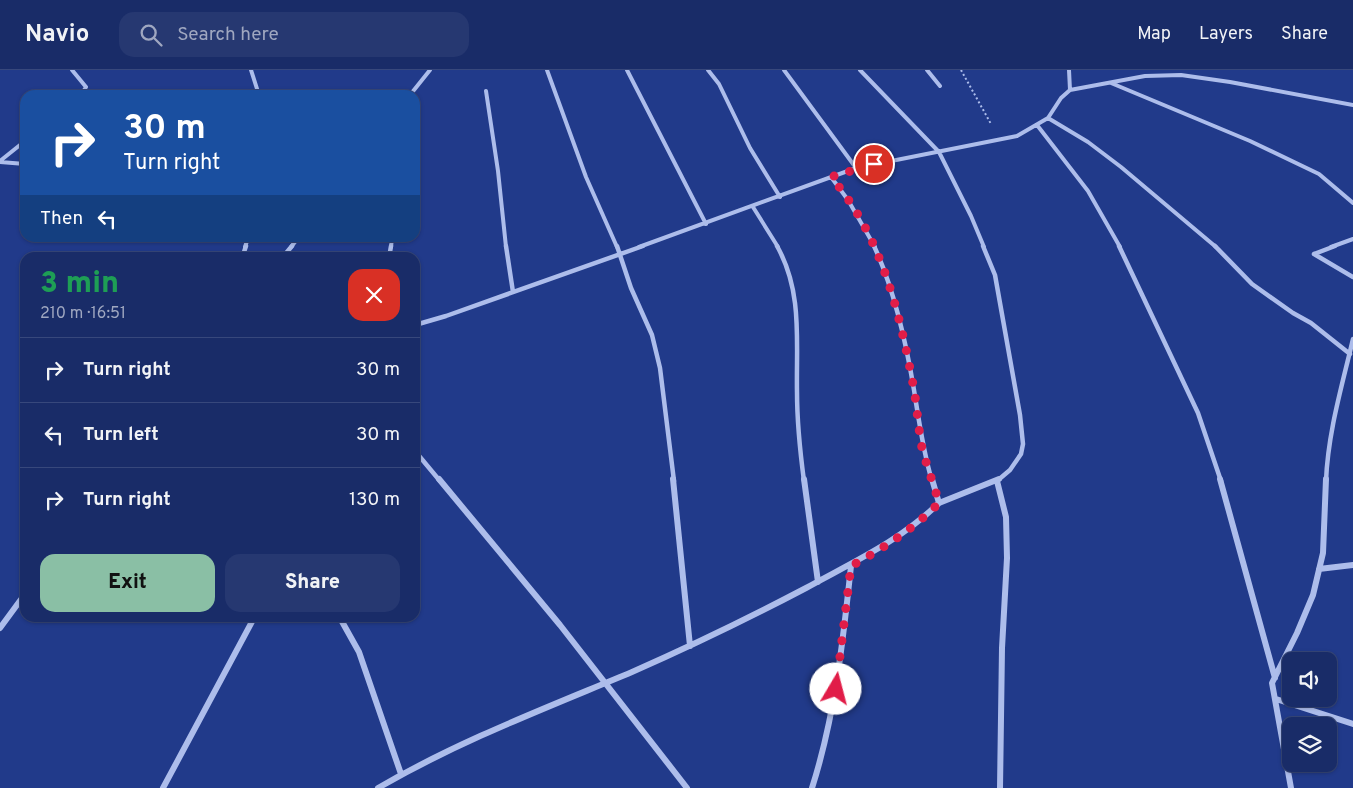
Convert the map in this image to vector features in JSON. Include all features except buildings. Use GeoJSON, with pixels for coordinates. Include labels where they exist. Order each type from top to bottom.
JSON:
{"type":"FeatureCollection","features":[{"type":"Feature","properties":{"kind":"street"},"geometry":{"type":"LineString","coordinates":[[72,70],[82,80],[86,87],[84,90]]}},
{"type":"Feature","properties":{"kind":"street"},"geometry":{"type":"LineString","coordinates":[[251,70],[257,90]]}},
{"type":"Feature","properties":{"kind":"street"},"geometry":{"type":"LineString","coordinates":[[414,90],[430,70]]}},
{"type":"Feature","properties":{"kind":"street"},"geometry":{"type":"LineString","coordinates":[[547,70],[586,177],[620,253],[631,288],[652,335],[660,368],[667,414],[690,646]]}},
{"type":"Feature","properties":{"kind":"street"},"geometry":{"type":"LineString","coordinates":[[627,70],[706,224]]}},
{"type":"Feature","properties":{"kind":"street"},"geometry":{"type":"LineString","coordinates":[[708,70],[719,84],[750,148],[780,197]]}},
{"type":"Feature","properties":{"kind":"street"},"geometry":{"type":"LineString","coordinates":[[784,70],[856,168]]}},
{"type":"Feature","properties":{"kind":"street"},"geometry":{"type":"LineString","coordinates":[[378,788],[401,774],[548,704],[690,646],[851,566],[888,545],[920,523],[939,503],[997,481],[1010,470],[1021,454],[1023,444],[1020,415],[995,275],[971,216],[939,152],[860,70]]}},
{"type":"Feature","properties":{"kind":"street"},"geometry":{"type":"LineString","coordinates":[[927,70],[940,86]]}},
{"type":"Feature","properties":{"kind":"street"},"geometry":{"type":"LineString","coordinates":[[1069,70],[1070,90]]}},
{"type":"Feature","properties":{"kind":"street"},"geometry":{"type":"LineString","coordinates":[[420,323],[706,224],[856,168],[1017,136],[1048,118],[1060,98],[1070,90],[1145,76],[1181,75],[1230,82],[1353,105]]}},
{"type":"Feature","properties":{"kind":"street"},"geometry":{"type":"LineString","coordinates":[[1109,83],[1250,141],[1319,174],[1353,203]]}},
{"type":"Feature","properties":{"kind":"street"},"geometry":{"type":"LineString","coordinates":[[486,91],[498,171],[507,261],[513,292]]}},
{"type":"Feature","properties":{"kind":"street"},"geometry":{"type":"LineString","coordinates":[[1048,118],[1088,142],[1121,167],[1217,248],[1252,284],[1322,331],[1350,354]]}},
{"type":"Feature","properties":{"kind":"street"},"geometry":{"type":"LineString","coordinates":[[1037,125],[1088,191],[1114,235],[1198,413],[1216,464],[1275,678]]}},
{"type":"Feature","properties":{"kind":"street"},"geometry":{"type":"LineString","coordinates":[[0,162],[20,145]]}},
{"type":"Feature","properties":{"kind":"street"},"geometry":{"type":"LineString","coordinates":[[0,162],[20,164]]}},
{"type":"Feature","properties":{"kind":"street"},"geometry":{"type":"LineString","coordinates":[[831,177],[846,194],[860,215],[896,300],[913,384],[922,448],[939,503]]}},
{"type":"Feature","properties":{"kind":"street"},"geometry":{"type":"LineString","coordinates":[[753,207],[776,245],[789,274],[796,302],[799,335],[797,392],[804,477],[818,582]]}},
{"type":"Feature","properties":{"kind":"street"},"geometry":{"type":"LineString","coordinates":[[1353,239],[1314,254],[1353,277]]}},
{"type":"Feature","properties":{"kind":"street"},"geometry":{"type":"LineString","coordinates":[[287,252],[295,242]]}},
{"type":"Feature","properties":{"kind":"street"},"geometry":{"type":"LineString","coordinates":[[1291,788],[1272,683],[1297,633],[1313,595],[1323,552],[1327,457],[1336,409],[1353,339]]}},
{"type":"Feature","properties":{"kind":"street"},"geometry":{"type":"LineString","coordinates":[[420,457],[560,626],[687,788]]}},
{"type":"Feature","properties":{"kind":"street"},"geometry":{"type":"LineString","coordinates":[[997,481],[1006,517],[1007,558],[1002,648],[1000,788]]}},
{"type":"Feature","properties":{"kind":"street"},"geometry":{"type":"LineString","coordinates":[[1319,568],[1353,565]]}},
{"type":"Feature","properties":{"kind":"street"},"geometry":{"type":"LineString","coordinates":[[812,788],[823,756],[836,689],[851,566]]}},
{"type":"Feature","properties":{"kind":"street"},"geometry":{"type":"LineString","coordinates":[[0,628],[20,601]]}},
{"type":"Feature","properties":{"kind":"street"},"geometry":{"type":"LineString","coordinates":[[163,788],[252,622]]}},
{"type":"Feature","properties":{"kind":"street"},"geometry":{"type":"LineString","coordinates":[[342,622],[359,652],[401,774]]}},
{"type":"Feature","properties":{"kind":"street"},"geometry":{"type":"LineString","coordinates":[[1276,699],[1353,724]]}},
{"type":"Feature","properties":{"kind":"path"},"geometry":{"type":"LineString","coordinates":[[961,70],[974,90],[981,109],[1001,139]]}},
{"type":"Feature","properties":{"kind":"route"},"geometry":{"type":"LineString","coordinates":[[836,689],[851,566],[888,545],[920,523],[939,503],[922,448],[913,384],[896,300],[860,215],[846,194],[831,177],[874,164]]}}]}
